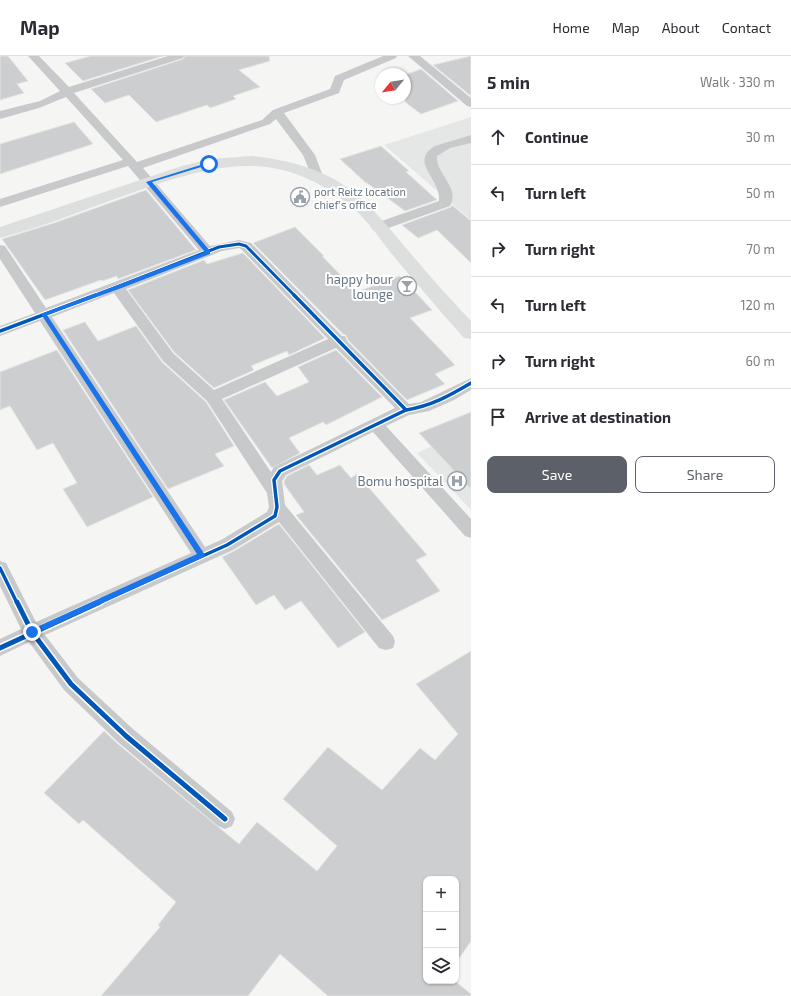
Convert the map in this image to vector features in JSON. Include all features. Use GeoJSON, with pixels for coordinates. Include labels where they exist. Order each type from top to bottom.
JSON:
{"type":"FeatureCollection","features":[{"type":"Feature","properties":{"kind":"main road"},"geometry":{"type":"LineString","coordinates":[[0,233],[149,182],[209,164],[237,161],[280,165],[317,176],[338,187],[362,207],[441,301],[471,333]]}},
{"type":"Feature","properties":{"kind":"street"},"geometry":{"type":"LineString","coordinates":[[33,56],[68,91],[149,182],[208,252]]}},
{"type":"Feature","properties":{"kind":"street"},"geometry":{"type":"LineString","coordinates":[[0,115],[45,103],[68,91],[179,56]]}},
{"type":"Feature","properties":{"kind":"street"},"geometry":{"type":"LineString","coordinates":[[0,203],[266,122],[277,112],[335,91],[339,78],[392,56]]}},
{"type":"Feature","properties":{"kind":"street"},"geometry":{"type":"LineString","coordinates":[[413,56],[471,104]]}},
{"type":"Feature","properties":{"kind":"street"},"geometry":{"type":"LineString","coordinates":[[277,112],[308,155],[317,176]]}},
{"type":"Feature","properties":{"kind":"street"},"geometry":{"type":"LineString","coordinates":[[378,227],[445,203],[447,196],[441,181],[431,164],[429,158],[431,153],[442,147],[471,138]]}},
{"type":"Feature","properties":{"kind":"street"},"geometry":{"type":"LineString","coordinates":[[0,331],[117,288],[228,244],[239,244],[246,246],[340,340],[406,410]]}},
{"type":"Feature","properties":{"kind":"street"},"geometry":{"type":"LineString","coordinates":[[0,249],[201,555]]}},
{"type":"Feature","properties":{"kind":"street"},"geometry":{"type":"LineString","coordinates":[[117,288],[168,356],[212,397],[276,499],[386,642]]}},
{"type":"Feature","properties":{"kind":"street"},"geometry":{"type":"LineString","coordinates":[[212,397],[340,340]]}},
{"type":"Feature","properties":{"kind":"street"},"geometry":{"type":"LineString","coordinates":[[0,648],[32,632],[227,544],[271,520],[275,516],[276,499],[274,480],[280,471],[375,424],[406,410],[424,407],[449,396],[471,383]]}},
{"type":"Feature","properties":{"kind":"street"},"geometry":{"type":"LineString","coordinates":[[375,424],[471,531]]}},
{"type":"Feature","properties":{"kind":"street"},"geometry":{"type":"LineString","coordinates":[[0,568],[32,632],[71,684],[126,736],[225,819]]}},
{"type":"Feature","properties":{"kind":"shaded area"},"geometry":{"type":"Polygon","coordinates":[[[471,117],[471,220],[384,145],[471,117]]]}},
{"type":"Feature","properties":{"kind":"shaded area","name":"Bomu hospital"},"geometry":{"type":"Polygon","coordinates":[[[471,428],[471,510],[417,453],[471,428]]]}},
{"type":"Feature","properties":{"kind":"building"},"geometry":{"type":"Polygon","coordinates":[[[0,56],[8,56],[28,81],[17,84],[24,93],[0,100],[0,56]]]}},
{"type":"Feature","properties":{"kind":"building"},"geometry":{"type":"Polygon","coordinates":[[[91,56],[163,56],[83,81],[65,63],[91,56]]]}},
{"type":"Feature","properties":{"kind":"building"},"geometry":{"type":"Polygon","coordinates":[[[185,56],[269,56],[270,61],[239,70],[260,87],[233,96],[236,99],[210,108],[207,105],[156,122],[129,95],[105,103],[91,89],[183,59],[185,56]]]}},
{"type":"Feature","properties":{"kind":"building"},"geometry":{"type":"Polygon","coordinates":[[[471,56],[471,96],[433,65],[471,56]]]}},
{"type":"Feature","properties":{"kind":"building"},"geometry":{"type":"Polygon","coordinates":[[[421,69],[458,101],[421,114],[408,104],[411,104],[411,73],[421,69]]]}},
{"type":"Feature","properties":{"kind":"building"},"geometry":{"type":"Polygon","coordinates":[[[74,122],[93,144],[0,174],[0,144],[74,122]]]}},
{"type":"Feature","properties":{"kind":"building"},"geometry":{"type":"Polygon","coordinates":[[[381,146],[409,171],[406,172],[437,200],[405,211],[366,183],[340,159],[381,146]]]}},
{"type":"Feature","properties":{"kind":"building"},"geometry":{"type":"Polygon","coordinates":[[[146,190],[196,250],[118,279],[117,276],[102,281],[101,280],[45,300],[2,239],[54,223],[146,190]]]}},
{"type":"Feature","properties":{"kind":"building"},"geometry":{"type":"Polygon","coordinates":[[[452,205],[471,221],[471,263],[437,230],[418,238],[402,225],[451,207],[452,205]]]}},
{"type":"Feature","properties":{"kind":"building"},"geometry":{"type":"Polygon","coordinates":[[[295,227],[357,292],[400,276],[432,310],[410,318],[455,365],[435,374],[445,384],[407,400],[348,340],[346,335],[343,334],[253,243],[295,227]]]}},
{"type":"Feature","properties":{"kind":"building"},"geometry":{"type":"Polygon","coordinates":[[[243,253],[325,338],[289,355],[287,351],[251,366],[254,370],[214,388],[174,352],[128,290],[204,260],[207,264],[243,253]]]}},
{"type":"Feature","properties":{"kind":"building"},"geometry":{"type":"Polygon","coordinates":[[[85,322],[98,341],[136,326],[162,362],[206,402],[234,446],[215,454],[224,466],[168,489],[63,330],[85,322]]]}},
{"type":"Feature","properties":{"kind":"building"},"geometry":{"type":"Polygon","coordinates":[[[57,350],[153,497],[87,527],[63,489],[77,483],[53,443],[37,450],[10,406],[0,410],[0,372],[57,350]]]}},
{"type":"Feature","properties":{"kind":"building"},"geometry":{"type":"Polygon","coordinates":[[[336,350],[382,397],[326,425],[323,422],[289,438],[300,453],[272,468],[224,400],[265,382],[277,396],[309,382],[298,367],[336,350]]]}},
{"type":"Feature","properties":{"kind":"building"},"geometry":{"type":"Polygon","coordinates":[[[471,412],[471,489],[419,433],[471,412]]]}},
{"type":"Feature","properties":{"kind":"building"},"geometry":{"type":"Polygon","coordinates":[[[309,465],[317,475],[340,465],[351,478],[357,474],[427,555],[416,560],[440,591],[382,620],[296,515],[304,512],[284,484],[284,481],[287,476],[309,465]]]}},
{"type":"Feature","properties":{"kind":"building"},"geometry":{"type":"Polygon","coordinates":[[[279,524],[365,632],[338,648],[301,601],[285,610],[274,595],[256,605],[222,557],[279,524]]]}},
{"type":"Feature","properties":{"kind":"building"},"geometry":{"type":"Polygon","coordinates":[[[471,651],[471,941],[459,959],[459,876],[423,876],[423,984],[459,984],[471,994],[471,996],[328,996],[280,954],[248,996],[101,996],[160,927],[158,925],[176,902],[83,820],[79,824],[44,793],[104,731],[239,844],[257,822],[317,871],[337,846],[283,799],[328,747],[382,790],[420,748],[435,760],[458,734],[416,684],[471,651]]]}},
{"type":"Feature","properties":{"kind":"cycle path"},"geometry":{"type":"LineString","coordinates":[[0,331],[219,247],[239,244],[246,246],[406,410]]}},
{"type":"Feature","properties":{"kind":"cycle path"},"geometry":{"type":"LineString","coordinates":[[0,648],[32,632],[227,545],[275,516],[277,507],[274,480],[280,471],[406,410],[424,407],[449,396],[471,383]]}},
{"type":"Feature","properties":{"kind":"cycle path"},"geometry":{"type":"LineString","coordinates":[[0,568],[32,632],[71,684],[126,736],[225,819]]}},
{"type":"Feature","properties":{"kind":"place","name":"port Reitz location chief's office"},"geometry":{"type":"Point","coordinates":[300,197]}},
{"type":"Feature","properties":{"kind":"place","name":"happy hour lounge"},"geometry":{"type":"Point","coordinates":[407,286]}},
{"type":"Feature","properties":{"kind":"place","name":"Bomu hospital"},"geometry":{"type":"Point","coordinates":[457,481]}},
{"type":"Feature","properties":{"kind":"route"},"geometry":{"type":"LineString","coordinates":[[32,632],[201,555],[44,314],[117,288],[208,252],[149,182],[209,164]]}}]}
